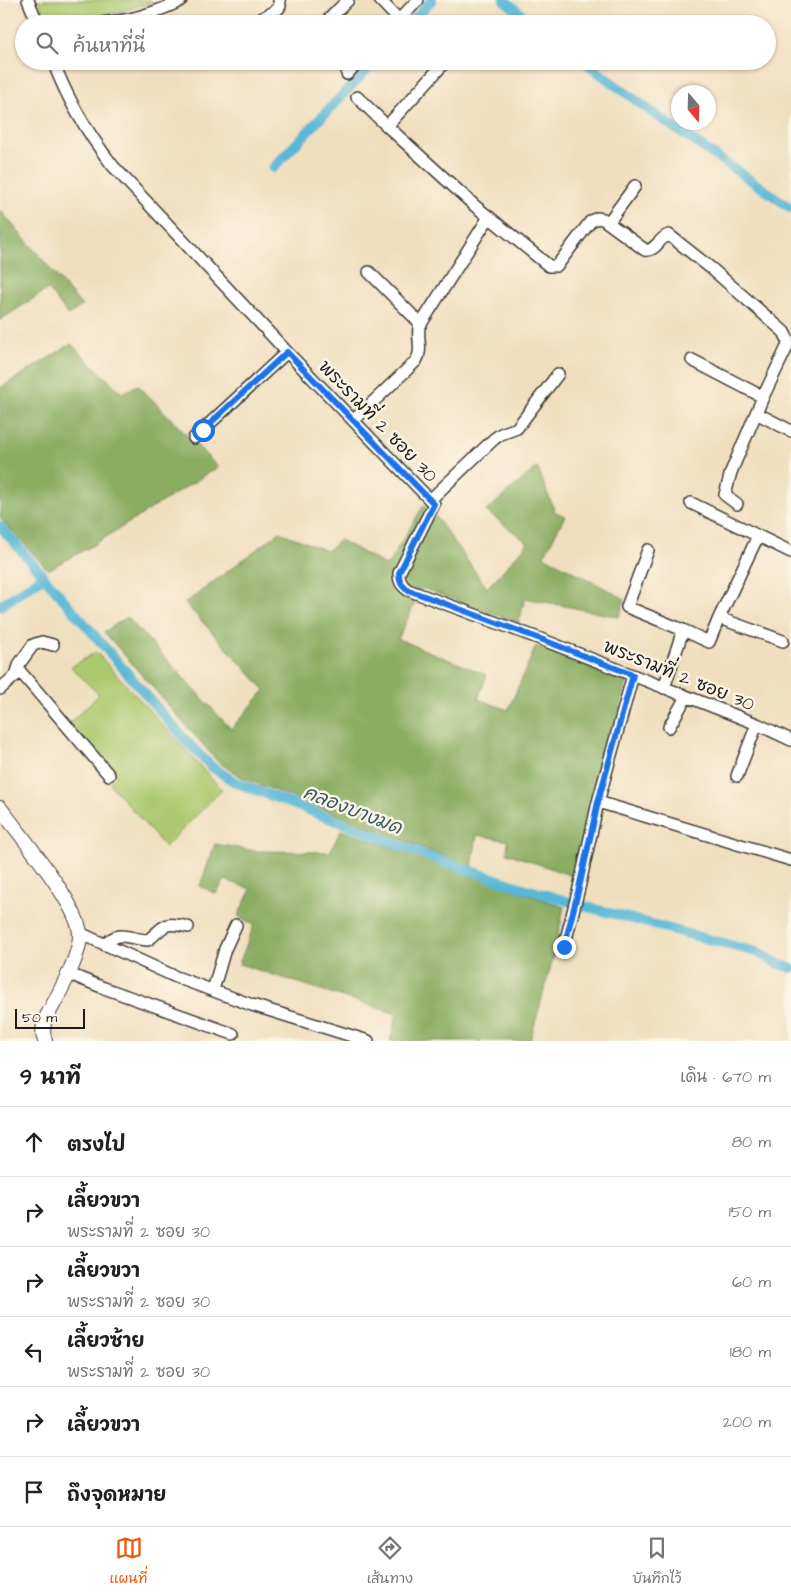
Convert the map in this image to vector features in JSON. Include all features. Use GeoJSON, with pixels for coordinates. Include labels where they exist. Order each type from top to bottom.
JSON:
{"type":"FeatureCollection","features":[{"type":"Feature","properties":{"kind":"street"},"geometry":{"type":"LineString","coordinates":[[28,0],[34,15]]}},
{"type":"Feature","properties":{"kind":"street"},"geometry":{"type":"LineString","coordinates":[[144,15],[167,8],[181,0]]}},
{"type":"Feature","properties":{"kind":"street"},"geometry":{"type":"LineString","coordinates":[[268,15],[278,9],[280,6],[279,0]]}},
{"type":"Feature","properties":{"kind":"street"},"geometry":{"type":"LineString","coordinates":[[333,15],[348,0]]}},
{"type":"Feature","properties":{"kind":"street"},"geometry":{"type":"LineString","coordinates":[[380,0],[392,15]]}},
{"type":"Feature","properties":{"kind":"street"},"geometry":{"type":"LineString","coordinates":[[404,15],[418,0]]}},
{"type":"Feature","properties":{"kind":"street","name":"พระรามที่ 2 ซอย 30"},"geometry":{"type":"LineString","coordinates":[[57,70],[89,134],[102,151],[287,352],[434,504],[399,573],[399,580],[402,585],[408,590],[633,675],[757,724],[791,740]]}},
{"type":"Feature","properties":{"kind":"street"},"geometry":{"type":"LineString","coordinates":[[347,74],[351,70]]}},
{"type":"Feature","properties":{"kind":"street"},"geometry":{"type":"LineString","coordinates":[[387,126],[438,70]]}},
{"type":"Feature","properties":{"kind":"street"},"geometry":{"type":"LineString","coordinates":[[356,97],[475,206],[549,266],[559,263],[590,222],[596,218],[603,219],[649,251],[663,237],[669,236],[712,269],[784,332],[788,340],[787,347],[756,413],[725,492],[726,498],[737,504]]}},
{"type":"Feature","properties":{"kind":"street"},"geometry":{"type":"LineString","coordinates":[[608,223],[635,186]]}},
{"type":"Feature","properties":{"kind":"street"},"geometry":{"type":"LineString","coordinates":[[354,420],[416,361],[419,356],[418,334],[421,324],[490,217]]}},
{"type":"Feature","properties":{"kind":"street"},"geometry":{"type":"LineString","coordinates":[[368,272],[421,324]]}},
{"type":"Feature","properties":{"kind":"street"},"geometry":{"type":"LineString","coordinates":[[194,438],[287,352]]}},
{"type":"Feature","properties":{"kind":"street"},"geometry":{"type":"LineString","coordinates":[[692,360],[763,397]]}},
{"type":"Feature","properties":{"kind":"street"},"geometry":{"type":"LineString","coordinates":[[430,500],[494,439],[517,428],[558,374]]}},
{"type":"Feature","properties":{"kind":"street"},"geometry":{"type":"LineString","coordinates":[[756,413],[791,431]]}},
{"type":"Feature","properties":{"kind":"street"},"geometry":{"type":"LineString","coordinates":[[691,503],[791,552]]}},
{"type":"Feature","properties":{"kind":"street"},"geometry":{"type":"LineString","coordinates":[[648,550],[627,607],[709,642],[718,618],[758,536]]}},
{"type":"Feature","properties":{"kind":"street"},"geometry":{"type":"LineString","coordinates":[[718,618],[783,641]]}},
{"type":"Feature","properties":{"kind":"street"},"geometry":{"type":"LineString","coordinates":[[664,688],[683,630]]}},
{"type":"Feature","properties":{"kind":"street"},"geometry":{"type":"LineString","coordinates":[[0,689],[16,676],[20,663],[33,645],[42,642],[53,645]]}},
{"type":"Feature","properties":{"kind":"street"},"geometry":{"type":"LineString","coordinates":[[18,669],[109,776]]}},
{"type":"Feature","properties":{"kind":"street"},"geometry":{"type":"LineString","coordinates":[[564,947],[598,802],[633,675]]}},
{"type":"Feature","properties":{"kind":"street"},"geometry":{"type":"LineString","coordinates":[[669,727],[686,697]]}},
{"type":"Feature","properties":{"kind":"street"},"geometry":{"type":"LineString","coordinates":[[737,776],[757,724]]}},
{"type":"Feature","properties":{"kind":"street"},"geometry":{"type":"LineString","coordinates":[[598,802],[791,860]]}},
{"type":"Feature","properties":{"kind":"street"},"geometry":{"type":"LineString","coordinates":[[0,808],[42,863],[74,913],[80,934],[76,956],[44,1022],[43,1034],[45,1041]]}},
{"type":"Feature","properties":{"kind":"street"},"geometry":{"type":"LineString","coordinates":[[105,945],[115,936],[121,935],[148,940],[160,928],[168,924],[188,927]]}},
{"type":"Feature","properties":{"kind":"street"},"geometry":{"type":"LineString","coordinates":[[213,990],[225,949],[236,925]]}},
{"type":"Feature","properties":{"kind":"street"},"geometry":{"type":"LineString","coordinates":[[80,934],[176,977],[252,1005],[368,1041]]}},
{"type":"Feature","properties":{"kind":"street"},"geometry":{"type":"LineString","coordinates":[[68,974],[233,1034]]}},
{"type":"Feature","properties":{"kind":"green space"},"geometry":{"type":"Polygon","coordinates":[[[38,0],[151,0],[152,2],[109,15],[44,15],[38,0]]]}},
{"type":"Feature","properties":{"kind":"green space"},"geometry":{"type":"Polygon","coordinates":[[[0,210],[82,306],[68,315],[48,289],[0,320],[0,210]]]}},
{"type":"Feature","properties":{"kind":"green space"},"geometry":{"type":"Polygon","coordinates":[[[71,344],[122,393],[138,385],[218,467],[90,547],[48,570],[0,518],[0,388],[71,344]]]}},
{"type":"Feature","properties":{"kind":"green space"},"geometry":{"type":"Polygon","coordinates":[[[537,467],[555,512],[565,516],[544,556],[625,599],[619,617],[525,598],[519,623],[422,588],[398,639],[487,675],[478,699],[508,710],[536,646],[628,679],[575,877],[507,853],[508,841],[477,835],[472,867],[243,778],[218,762],[104,632],[127,617],[231,729],[265,690],[185,603],[280,532],[327,551],[340,540],[387,566],[424,505],[436,517],[487,588],[528,543],[486,511],[537,467]]]}},
{"type":"Feature","properties":{"kind":"green space"},"geometry":{"type":"Polygon","coordinates":[[[96,652],[222,790],[165,847],[109,783],[116,776],[69,723],[99,695],[71,667],[96,652]]]}},
{"type":"Feature","properties":{"kind":"green space"},"geometry":{"type":"Polygon","coordinates":[[[341,830],[564,907],[555,951],[530,1041],[390,1041],[397,1014],[239,964],[254,925],[238,916],[251,889],[225,880],[216,894],[200,886],[215,844],[256,851],[330,852],[341,830]]]}},
{"type":"Feature","properties":{"kind":"waterway"},"geometry":{"type":"LineString","coordinates":[[418,15],[432,0]]}},
{"type":"Feature","properties":{"kind":"waterway"},"geometry":{"type":"LineString","coordinates":[[504,0],[523,15]]}},
{"type":"Feature","properties":{"kind":"waterway"},"geometry":{"type":"LineString","coordinates":[[273,168],[366,70]]}},
{"type":"Feature","properties":{"kind":"waterway"},"geometry":{"type":"LineString","coordinates":[[595,70],[653,113],[791,208]]}},
{"type":"Feature","properties":{"kind":"waterway","name":"คลองบางมด"},"geometry":{"type":"LineString","coordinates":[[0,526],[186,741],[212,767],[235,782],[433,858],[580,905],[760,953],[776,963],[791,968]]}},
{"type":"Feature","properties":{"kind":"waterway"},"geometry":{"type":"LineString","coordinates":[[0,606],[43,577]]}},
{"type":"Feature","properties":{"kind":"route"},"geometry":{"type":"LineString","coordinates":[[203,430],[287,352],[434,504],[399,573],[399,580],[402,585],[408,590],[633,675],[598,802],[564,947]]}}]}
